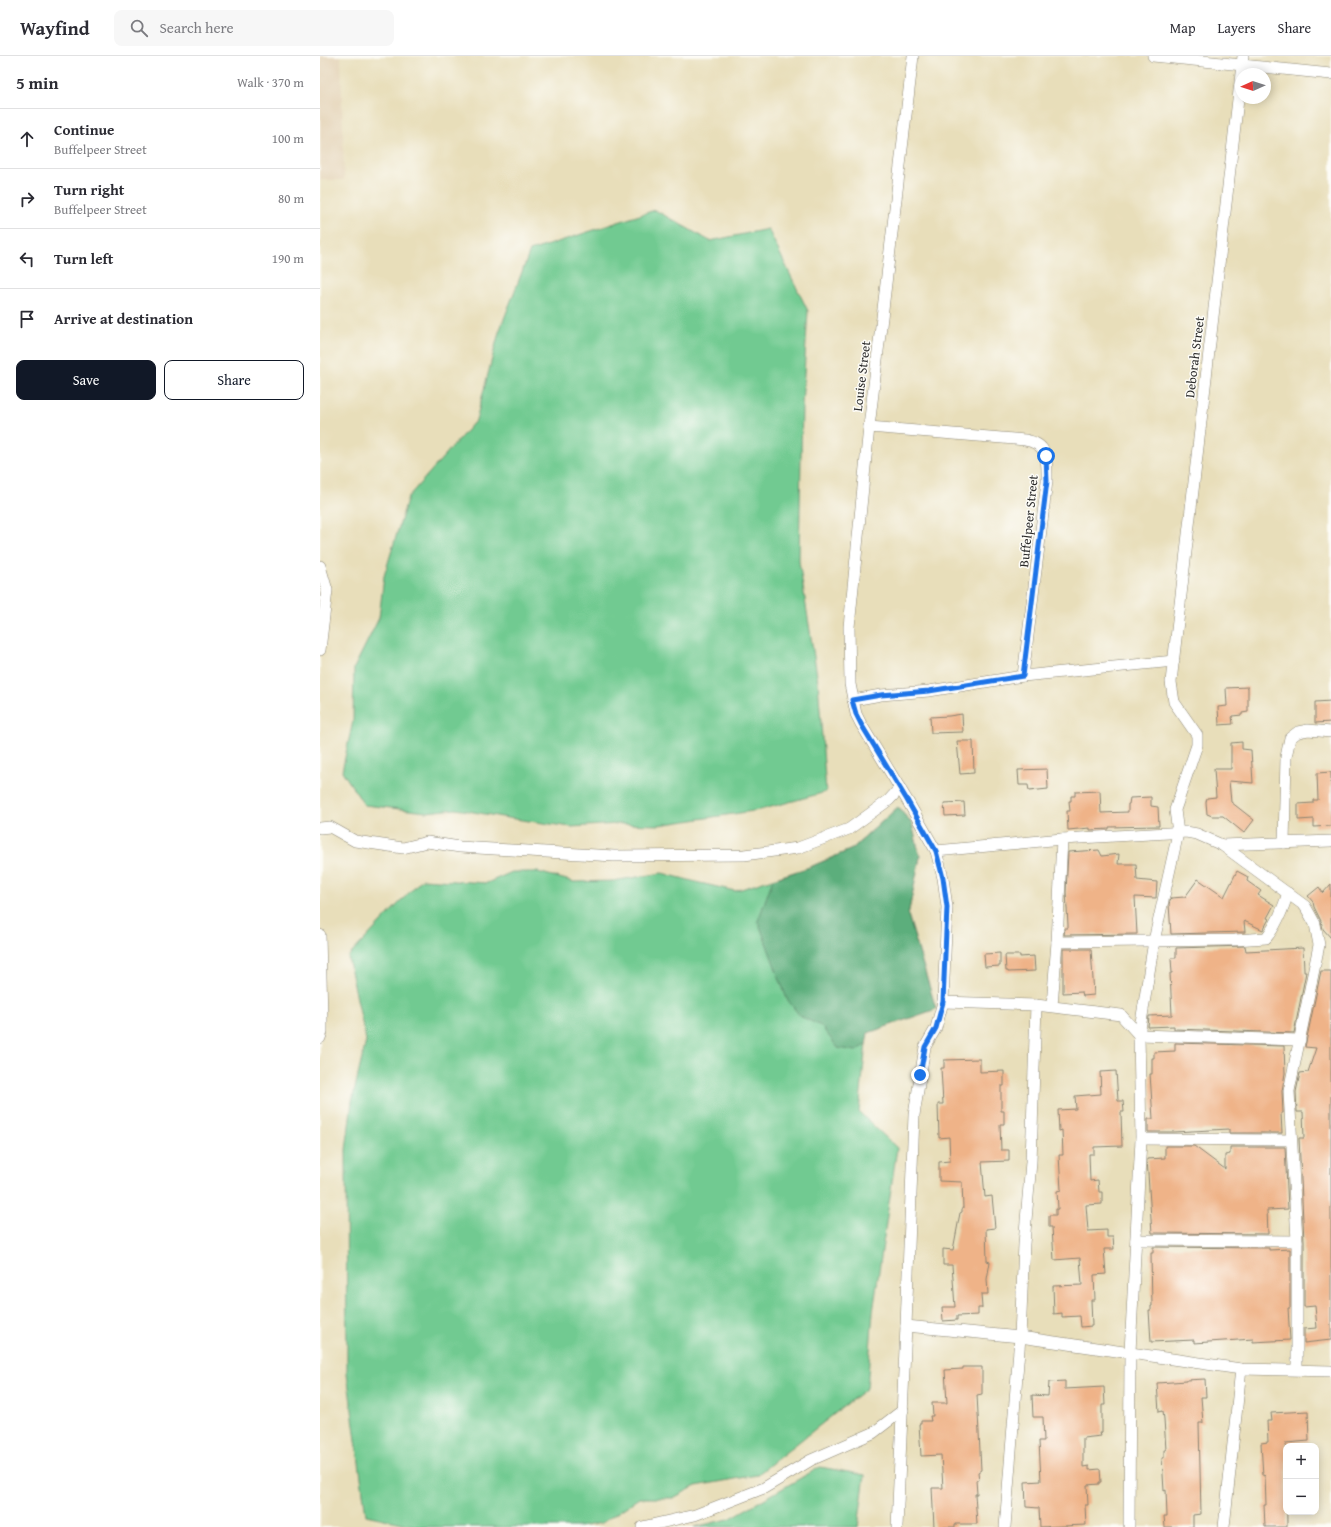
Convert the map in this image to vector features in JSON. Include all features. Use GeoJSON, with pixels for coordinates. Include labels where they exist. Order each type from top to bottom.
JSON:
{"type":"FeatureCollection","features":[{"type":"Feature","properties":{"kind":"street","name":"Louise Street"},"geometry":{"type":"LineString","coordinates":[[897,1527],[914,1115],[925,1047],[936,1028],[943,1002],[947,907],[943,878],[936,851],[856,714],[850,684],[849,627],[870,427],[913,56]]}},
{"type":"Feature","properties":{"kind":"street"},"geometry":{"type":"LineString","coordinates":[[1153,56],[1242,60],[1331,74]]}},
{"type":"Feature","properties":{"kind":"street","name":"Deborah Street"},"geometry":{"type":"LineString","coordinates":[[1178,833],[1175,810],[1197,745],[1197,736],[1174,702],[1171,682],[1242,60]]}},
{"type":"Feature","properties":{"kind":"street","name":"Buffelpeer Street"},"geometry":{"type":"LineString","coordinates":[[870,427],[1024,440],[1038,444],[1043,448],[1047,464],[1047,481],[1023,676]]}},
{"type":"Feature","properties":{"kind":"street"},"geometry":{"type":"LineString","coordinates":[[320,566],[328,590],[320,650]]}},
{"type":"Feature","properties":{"kind":"street"},"geometry":{"type":"LineString","coordinates":[[852,700],[881,695],[929,691],[1023,676],[1174,661]]}},
{"type":"Feature","properties":{"kind":"street"},"geometry":{"type":"LineString","coordinates":[[1284,843],[1286,757],[1290,738],[1298,732],[1308,730],[1331,732]]}},
{"type":"Feature","properties":{"kind":"street"},"geometry":{"type":"LineString","coordinates":[[320,828],[330,827],[356,841],[403,848],[427,842],[460,847],[614,856],[744,854],[798,848],[849,829],[889,800],[900,788]]}},
{"type":"Feature","properties":{"kind":"street"},"geometry":{"type":"LineString","coordinates":[[936,851],[1062,839],[1186,832],[1197,834],[1222,845],[1305,906],[1315,924],[1319,945],[1290,1091],[1291,1140],[1297,1241],[1297,1369]]}},
{"type":"Feature","properties":{"kind":"street"},"geometry":{"type":"LineString","coordinates":[[1129,1527],[1130,1352],[1141,1139],[1139,1035],[1154,941],[1178,833]]}},
{"type":"Feature","properties":{"kind":"street"},"geometry":{"type":"LineString","coordinates":[[1052,1006],[1062,839]]}},
{"type":"Feature","properties":{"kind":"street"},"geometry":{"type":"LineString","coordinates":[[1222,845],[1331,841]]}},
{"type":"Feature","properties":{"kind":"street"},"geometry":{"type":"LineString","coordinates":[[1057,942],[1235,940],[1266,938],[1283,910],[1288,893]]}},
{"type":"Feature","properties":{"kind":"street"},"geometry":{"type":"LineString","coordinates":[[320,935],[322,1032],[320,1038]]}},
{"type":"Feature","properties":{"kind":"street"},"geometry":{"type":"LineString","coordinates":[[943,1002],[1052,1006],[1121,1015],[1139,1035],[1300,1040]]}},
{"type":"Feature","properties":{"kind":"street"},"geometry":{"type":"LineString","coordinates":[[1004,1527],[1020,1337],[1024,1244],[1031,1162],[1036,1005]]}},
{"type":"Feature","properties":{"kind":"street"},"geometry":{"type":"LineString","coordinates":[[1141,1139],[1291,1140]]}},
{"type":"Feature","properties":{"kind":"street"},"geometry":{"type":"LineString","coordinates":[[1136,1240],[1297,1241]]}},
{"type":"Feature","properties":{"kind":"street"},"geometry":{"type":"LineString","coordinates":[[906,1326],[1020,1337],[1241,1369],[1297,1369],[1331,1371]]}},
{"type":"Feature","properties":{"kind":"street"},"geometry":{"type":"LineString","coordinates":[[1224,1527],[1241,1369]]}},
{"type":"Feature","properties":{"kind":"street"},"geometry":{"type":"LineString","coordinates":[[642,1527],[695,1515],[764,1488],[811,1460],[873,1433],[902,1410]]}},
{"type":"Feature","properties":{"kind":"shaded area"},"geometry":{"type":"Polygon","coordinates":[[[320,56],[341,56],[344,180],[320,180],[320,56]]]}},
{"type":"Feature","properties":{"kind":"green space"},"geometry":{"type":"Polygon","coordinates":[[[655,210],[710,241],[768,229],[808,311],[802,405],[799,561],[818,682],[826,792],[760,810],[659,825],[618,824],[571,827],[456,809],[427,812],[364,805],[342,771],[353,721],[354,668],[379,618],[384,576],[408,497],[476,420],[499,332],[530,251],[655,210]]]}},
{"type":"Feature","properties":{"kind":"green space"},"geometry":{"type":"Polygon","coordinates":[[[898,807],[912,824],[920,857],[908,915],[936,1009],[867,1033],[859,1112],[897,1148],[873,1312],[867,1388],[757,1475],[696,1486],[673,1498],[639,1498],[602,1523],[579,1527],[420,1527],[366,1515],[347,1373],[346,1150],[352,1101],[366,1041],[348,957],[422,879],[487,883],[512,872],[538,872],[574,882],[613,881],[662,873],[735,891],[810,867],[852,849],[898,807]]]}},
{"type":"Feature","properties":{"kind":"green space"},"geometry":{"type":"Polygon","coordinates":[[[898,807],[912,824],[920,857],[908,915],[936,1009],[868,1033],[866,1045],[856,1051],[838,1048],[821,1026],[800,1016],[787,999],[758,921],[773,879],[810,867],[852,849],[898,807]]]}},
{"type":"Feature","properties":{"kind":"green space"},"geometry":{"type":"Polygon","coordinates":[[[820,1467],[865,1475],[858,1527],[694,1527],[729,1519],[820,1467]]]}},
{"type":"Feature","properties":{"kind":"building"},"geometry":{"type":"Polygon","coordinates":[[[1248,687],[1248,712],[1242,713],[1242,715],[1232,716],[1233,724],[1219,725],[1218,707],[1227,706],[1226,688],[1248,687]]]}},
{"type":"Feature","properties":{"kind":"building"},"geometry":{"type":"Polygon","coordinates":[[[1331,701],[1331,722],[1315,723],[1315,702],[1331,701]]]}},
{"type":"Feature","properties":{"kind":"building"},"geometry":{"type":"Polygon","coordinates":[[[962,714],[963,732],[931,733],[930,717],[962,714]]]}},
{"type":"Feature","properties":{"kind":"building"},"geometry":{"type":"Polygon","coordinates":[[[957,741],[973,741],[974,773],[960,774],[957,741]]]}},
{"type":"Feature","properties":{"kind":"building"},"geometry":{"type":"Polygon","coordinates":[[[1242,742],[1242,749],[1251,750],[1253,783],[1229,781],[1231,802],[1254,820],[1244,833],[1223,816],[1212,816],[1207,814],[1206,802],[1207,798],[1216,797],[1214,769],[1231,769],[1231,743],[1242,742]]]}},
{"type":"Feature","properties":{"kind":"building"},"geometry":{"type":"Polygon","coordinates":[[[1047,769],[1048,789],[1029,791],[1028,785],[1019,785],[1018,770],[1047,769]]]}},
{"type":"Feature","properties":{"kind":"building"},"geometry":{"type":"Polygon","coordinates":[[[1331,772],[1331,826],[1314,827],[1314,819],[1298,820],[1298,804],[1313,803],[1313,800],[1318,800],[1317,773],[1331,772]]]}},
{"type":"Feature","properties":{"kind":"building"},"geometry":{"type":"Polygon","coordinates":[[[1100,791],[1101,813],[1128,812],[1130,798],[1151,797],[1151,806],[1158,807],[1159,826],[1068,830],[1067,811],[1070,811],[1069,801],[1071,801],[1071,796],[1075,796],[1075,792],[1100,791]]]}},
{"type":"Feature","properties":{"kind":"building"},"geometry":{"type":"Polygon","coordinates":[[[964,802],[965,815],[945,816],[944,803],[964,802]]]}},
{"type":"Feature","properties":{"kind":"building"},"geometry":{"type":"Polygon","coordinates":[[[1099,850],[1102,856],[1119,854],[1118,864],[1136,864],[1137,880],[1157,882],[1156,898],[1135,897],[1137,934],[1064,935],[1065,928],[1068,928],[1066,892],[1068,852],[1099,850]]]}},
{"type":"Feature","properties":{"kind":"building"},"geometry":{"type":"Polygon","coordinates":[[[1237,871],[1248,877],[1247,881],[1261,891],[1258,895],[1274,905],[1263,930],[1244,921],[1245,932],[1171,934],[1169,904],[1171,898],[1185,897],[1198,879],[1224,897],[1237,871]]]}},
{"type":"Feature","properties":{"kind":"building"},"geometry":{"type":"Polygon","coordinates":[[[1331,884],[1331,938],[1323,929],[1313,902],[1308,896],[1319,887],[1323,893],[1331,884]]]}},
{"type":"Feature","properties":{"kind":"building"},"geometry":{"type":"Polygon","coordinates":[[[1245,946],[1246,951],[1303,948],[1304,972],[1306,972],[1294,1033],[1174,1029],[1174,1026],[1148,1027],[1149,1016],[1172,1015],[1170,973],[1172,973],[1171,958],[1176,958],[1176,948],[1245,946]]]}},
{"type":"Feature","properties":{"kind":"building"},"geometry":{"type":"Polygon","coordinates":[[[1063,949],[1091,949],[1094,995],[1083,996],[1082,992],[1063,993],[1063,949]]]}},
{"type":"Feature","properties":{"kind":"building"},"geometry":{"type":"Polygon","coordinates":[[[1000,953],[1000,966],[985,967],[984,954],[1000,953]]]}},
{"type":"Feature","properties":{"kind":"building"},"geometry":{"type":"Polygon","coordinates":[[[1005,955],[1020,955],[1020,957],[1034,956],[1035,971],[1006,971],[1005,955]]]}},
{"type":"Feature","properties":{"kind":"building"},"geometry":{"type":"Polygon","coordinates":[[[1321,971],[1331,971],[1331,1340],[1304,1343],[1304,1329],[1317,1328],[1315,1306],[1304,1307],[1304,1241],[1299,1138],[1304,1138],[1303,1112],[1297,1112],[1296,1092],[1300,1073],[1308,1072],[1316,1048],[1305,1047],[1321,971]]]}},
{"type":"Feature","properties":{"kind":"building"},"geometry":{"type":"Polygon","coordinates":[[[1175,1043],[1284,1046],[1285,1073],[1282,1091],[1282,1133],[1229,1133],[1229,1129],[1148,1132],[1148,1119],[1153,1119],[1150,1074],[1152,1074],[1152,1058],[1154,1058],[1154,1052],[1175,1051],[1175,1043]]]}},
{"type":"Feature","properties":{"kind":"building"},"geometry":{"type":"Polygon","coordinates":[[[980,1059],[980,1072],[1004,1071],[1004,1086],[1001,1086],[1001,1111],[1004,1111],[1004,1124],[1000,1124],[1001,1150],[1009,1150],[1009,1161],[982,1162],[985,1197],[992,1196],[995,1228],[986,1229],[987,1261],[990,1262],[987,1279],[988,1294],[981,1294],[982,1308],[978,1308],[978,1315],[957,1316],[957,1320],[943,1321],[942,1307],[955,1307],[952,1265],[943,1265],[943,1249],[953,1250],[960,1213],[962,1212],[963,1208],[962,1182],[939,1181],[939,1162],[950,1161],[949,1137],[939,1138],[938,1104],[943,1104],[941,1068],[944,1068],[944,1060],[980,1059]]]}},
{"type":"Feature","properties":{"kind":"building"},"geometry":{"type":"Polygon","coordinates":[[[1116,1071],[1118,1101],[1123,1101],[1124,1112],[1121,1112],[1122,1146],[1094,1147],[1094,1154],[1089,1154],[1090,1181],[1098,1180],[1099,1192],[1102,1192],[1102,1204],[1086,1205],[1088,1231],[1107,1230],[1107,1237],[1113,1237],[1114,1249],[1104,1249],[1106,1274],[1094,1275],[1095,1300],[1091,1300],[1092,1326],[1081,1327],[1080,1316],[1062,1317],[1062,1313],[1054,1314],[1053,1286],[1082,1285],[1080,1258],[1054,1260],[1052,1227],[1049,1227],[1049,1215],[1056,1215],[1056,1209],[1058,1209],[1057,1191],[1061,1190],[1059,1155],[1063,1155],[1062,1130],[1059,1131],[1058,1110],[1076,1109],[1075,1096],[1101,1094],[1100,1072],[1116,1071]]]}},
{"type":"Feature","properties":{"kind":"building"},"geometry":{"type":"Polygon","coordinates":[[[1165,1146],[1194,1146],[1225,1169],[1225,1155],[1230,1154],[1230,1147],[1285,1147],[1288,1209],[1267,1210],[1268,1234],[1152,1233],[1147,1159],[1165,1158],[1165,1146]]]}},
{"type":"Feature","properties":{"kind":"building"},"geometry":{"type":"Polygon","coordinates":[[[1153,1247],[1269,1248],[1269,1250],[1290,1249],[1290,1308],[1288,1308],[1290,1340],[1253,1342],[1253,1339],[1194,1343],[1194,1340],[1151,1342],[1149,1310],[1151,1310],[1152,1306],[1151,1253],[1153,1253],[1153,1247]]]}},
{"type":"Feature","properties":{"kind":"building"},"geometry":{"type":"Polygon","coordinates":[[[963,1367],[982,1367],[982,1394],[977,1395],[981,1470],[978,1472],[979,1480],[976,1480],[977,1494],[975,1494],[977,1524],[955,1524],[955,1527],[934,1527],[932,1488],[943,1488],[941,1455],[921,1456],[919,1424],[921,1424],[921,1421],[931,1421],[930,1416],[933,1416],[932,1403],[947,1403],[945,1370],[963,1369],[963,1367]]]}},
{"type":"Feature","properties":{"kind":"building"},"geometry":{"type":"Polygon","coordinates":[[[1205,1379],[1206,1397],[1201,1397],[1203,1423],[1199,1423],[1201,1514],[1193,1515],[1193,1527],[1165,1527],[1164,1516],[1167,1516],[1166,1490],[1164,1491],[1162,1458],[1164,1458],[1164,1450],[1166,1450],[1163,1411],[1159,1412],[1157,1383],[1205,1379]]]}},
{"type":"Feature","properties":{"kind":"building"},"geometry":{"type":"Polygon","coordinates":[[[1065,1381],[1065,1389],[1104,1387],[1105,1405],[1102,1405],[1101,1436],[1083,1438],[1083,1467],[1089,1466],[1089,1470],[1100,1469],[1101,1482],[1099,1482],[1099,1484],[1087,1485],[1088,1505],[1085,1505],[1086,1525],[1040,1527],[1039,1508],[1026,1507],[1025,1482],[1041,1481],[1039,1441],[1044,1441],[1043,1417],[1033,1417],[1032,1395],[1048,1396],[1049,1382],[1065,1381]]]}},
{"type":"Feature","properties":{"kind":"building"},"geometry":{"type":"Polygon","coordinates":[[[1308,1411],[1309,1441],[1283,1443],[1283,1515],[1287,1515],[1287,1527],[1265,1527],[1265,1475],[1263,1476],[1261,1443],[1268,1442],[1267,1421],[1272,1421],[1271,1413],[1308,1411]]]}},
{"type":"Feature","properties":{"kind":"route"},"geometry":{"type":"LineString","coordinates":[[920,1075],[925,1047],[936,1028],[943,1002],[947,907],[943,878],[936,851],[861,724],[852,700],[881,695],[929,691],[981,684],[1023,676],[1047,481],[1046,456]]}}]}
